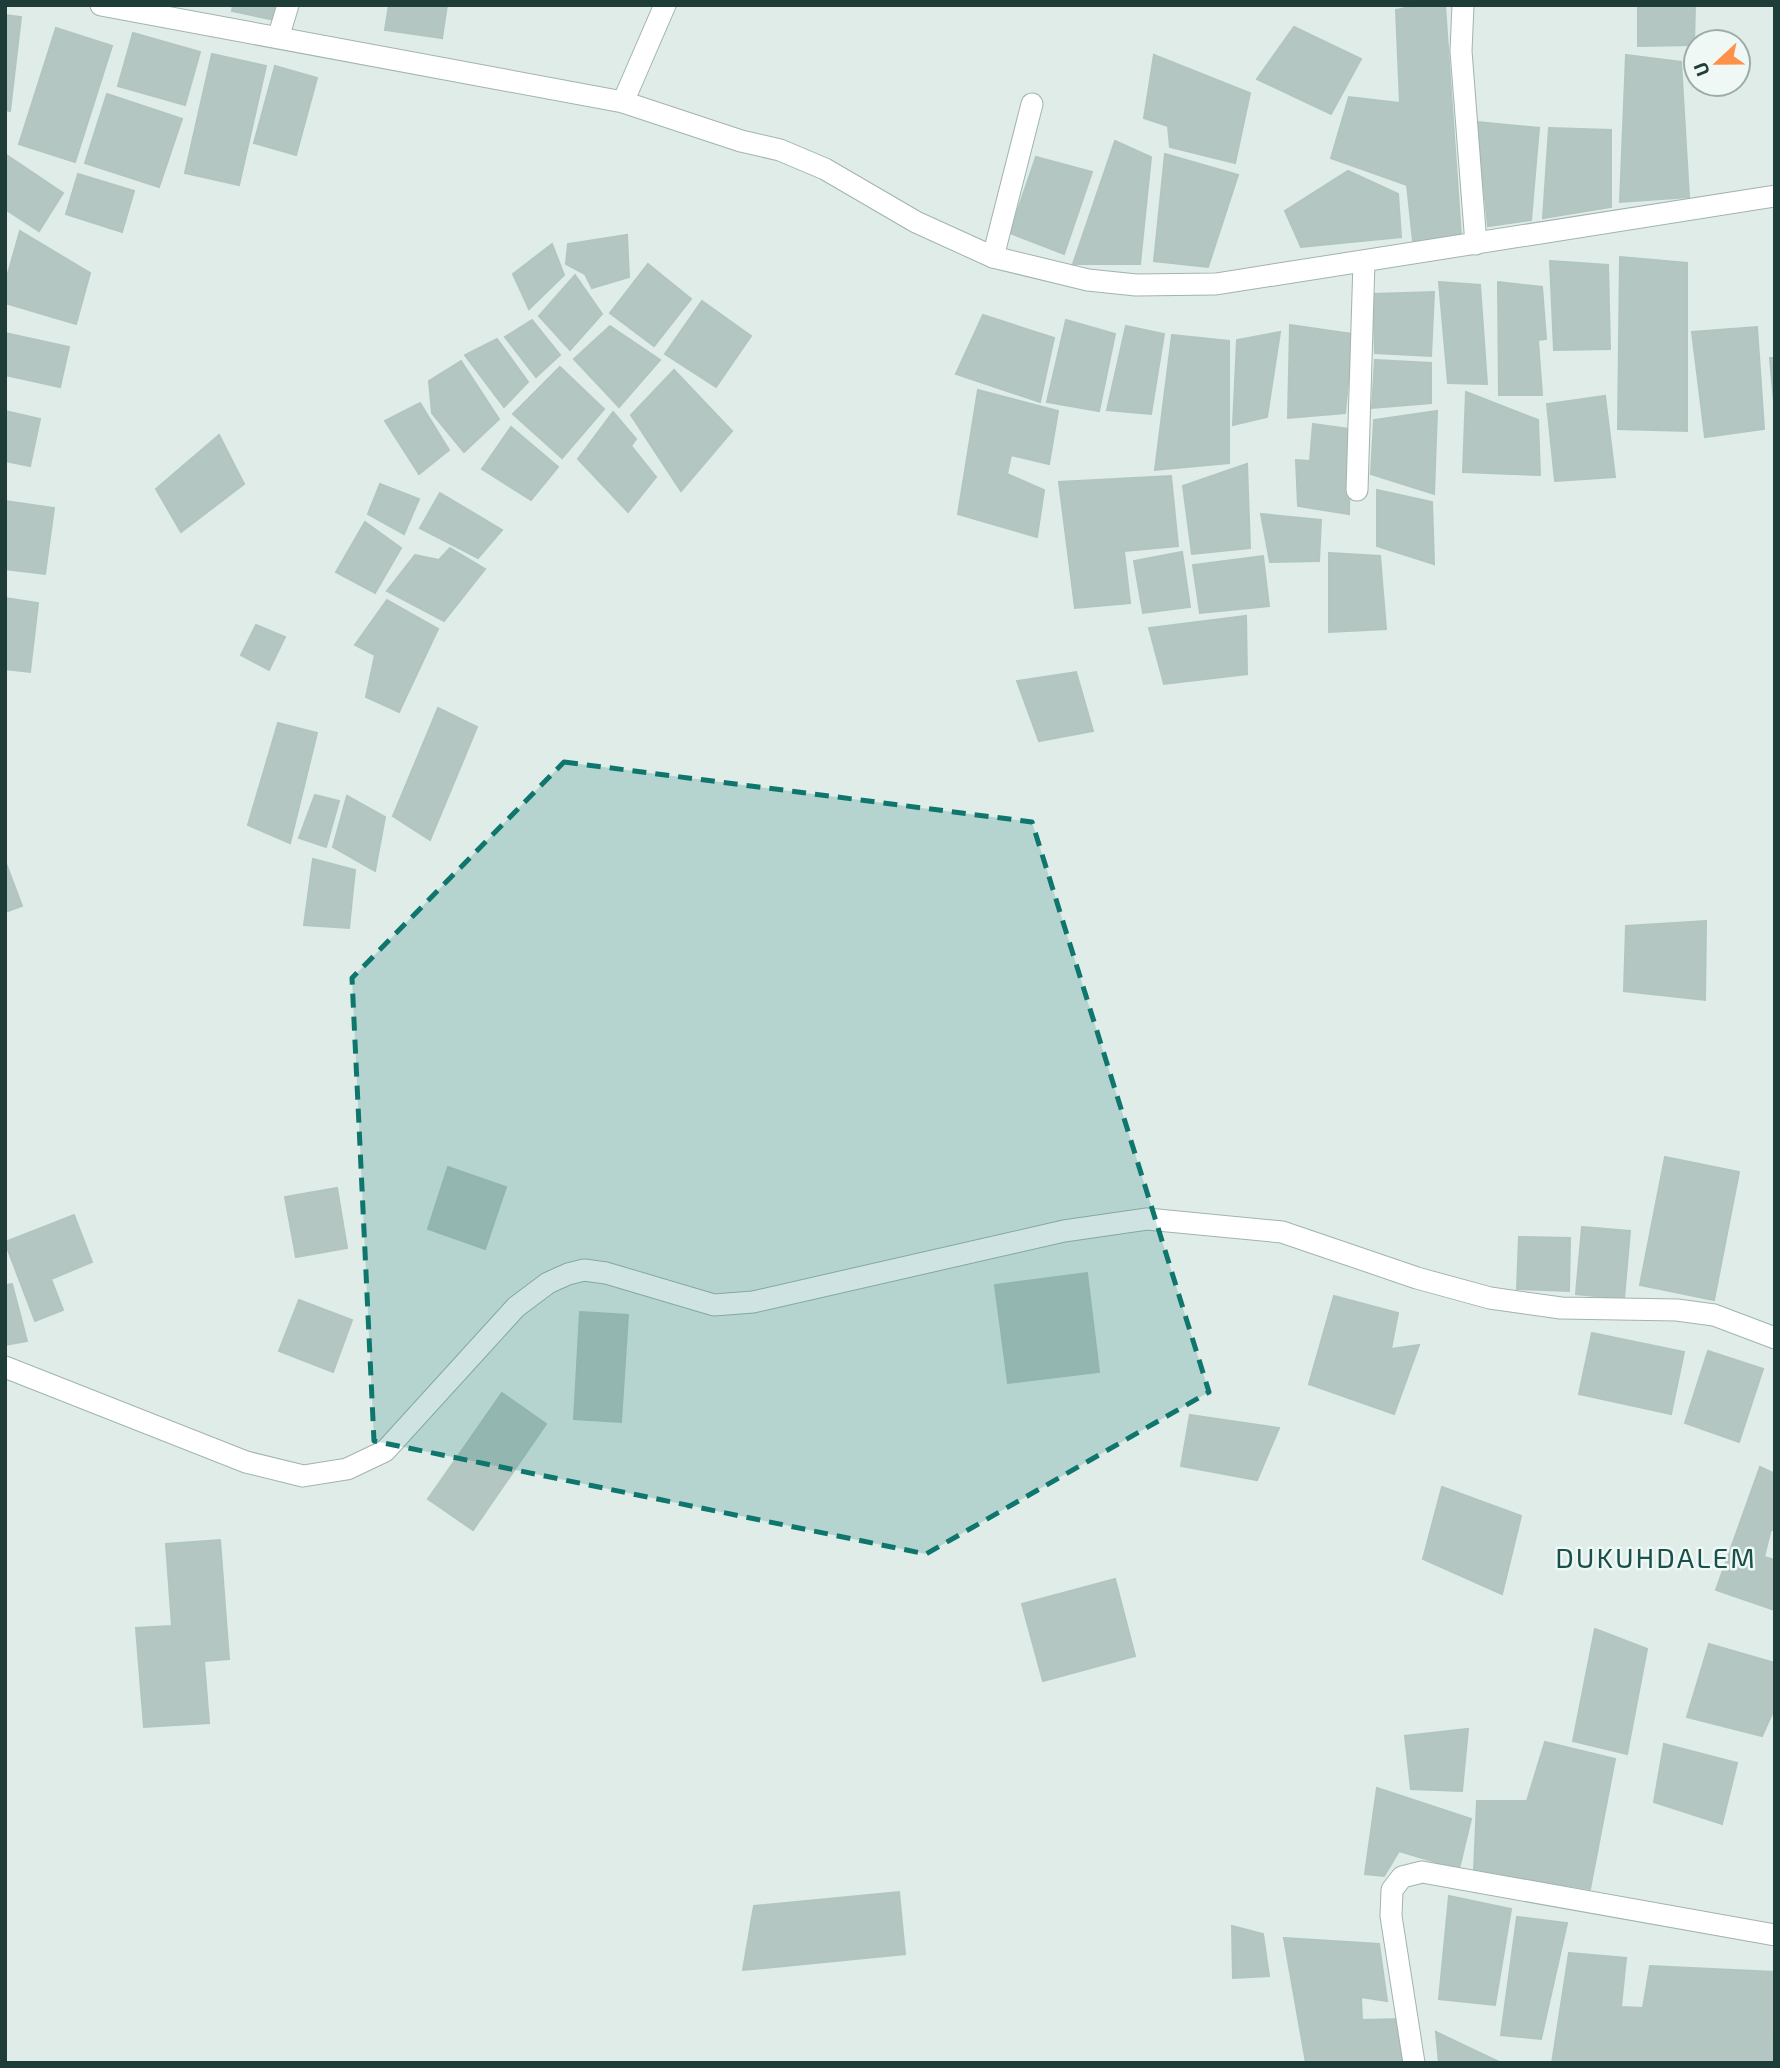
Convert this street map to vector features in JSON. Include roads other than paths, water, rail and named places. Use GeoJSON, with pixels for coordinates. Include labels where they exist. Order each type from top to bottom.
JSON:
{"type":"FeatureCollection","features":[{"type":"Feature","properties":{"kind":"street"},"geometry":{"type":"LineString","coordinates":[[101,5],[623,102],[741,141],[780,150],[825,169],[916,222],[993,257],[1088,280],[1136,285],[1216,284],[1775,196]]}},
{"type":"Feature","properties":{"kind":"street"},"geometry":{"type":"LineString","coordinates":[[278,38],[288,5]]}},
{"type":"Feature","properties":{"kind":"street"},"geometry":{"type":"LineString","coordinates":[[623,102],[665,5]]}},
{"type":"Feature","properties":{"kind":"street"},"geometry":{"type":"LineString","coordinates":[[1463,5],[1461,51],[1476,244]]}},
{"type":"Feature","properties":{"kind":"street"},"geometry":{"type":"LineString","coordinates":[[993,257],[1032,104]]}},
{"type":"Feature","properties":{"kind":"street"},"geometry":{"type":"LineString","coordinates":[[1357,490],[1364,262]]}},
{"type":"Feature","properties":{"kind":"street"},"geometry":{"type":"LineString","coordinates":[[5,1367],[246,1462],[303,1476],[347,1469],[385,1451],[516,1307],[548,1283],[568,1274],[584,1270],[606,1273],[715,1305],[753,1302],[1063,1231],[1147,1219],[1282,1231],[1417,1278],[1490,1298],[1561,1308],[1677,1310],[1714,1315],[1775,1338]]}},
{"type":"Feature","properties":{"kind":"street"},"geometry":{"type":"LineString","coordinates":[[1414,2063],[1391,1916],[1392,1891],[1402,1877],[1422,1872],[1775,1935]]}},
{"type":"Feature","properties":{"kind":"district","name":"DUKUHDALEM"},"geometry":{"type":"Point","coordinates":[1656,1558]}}]}
